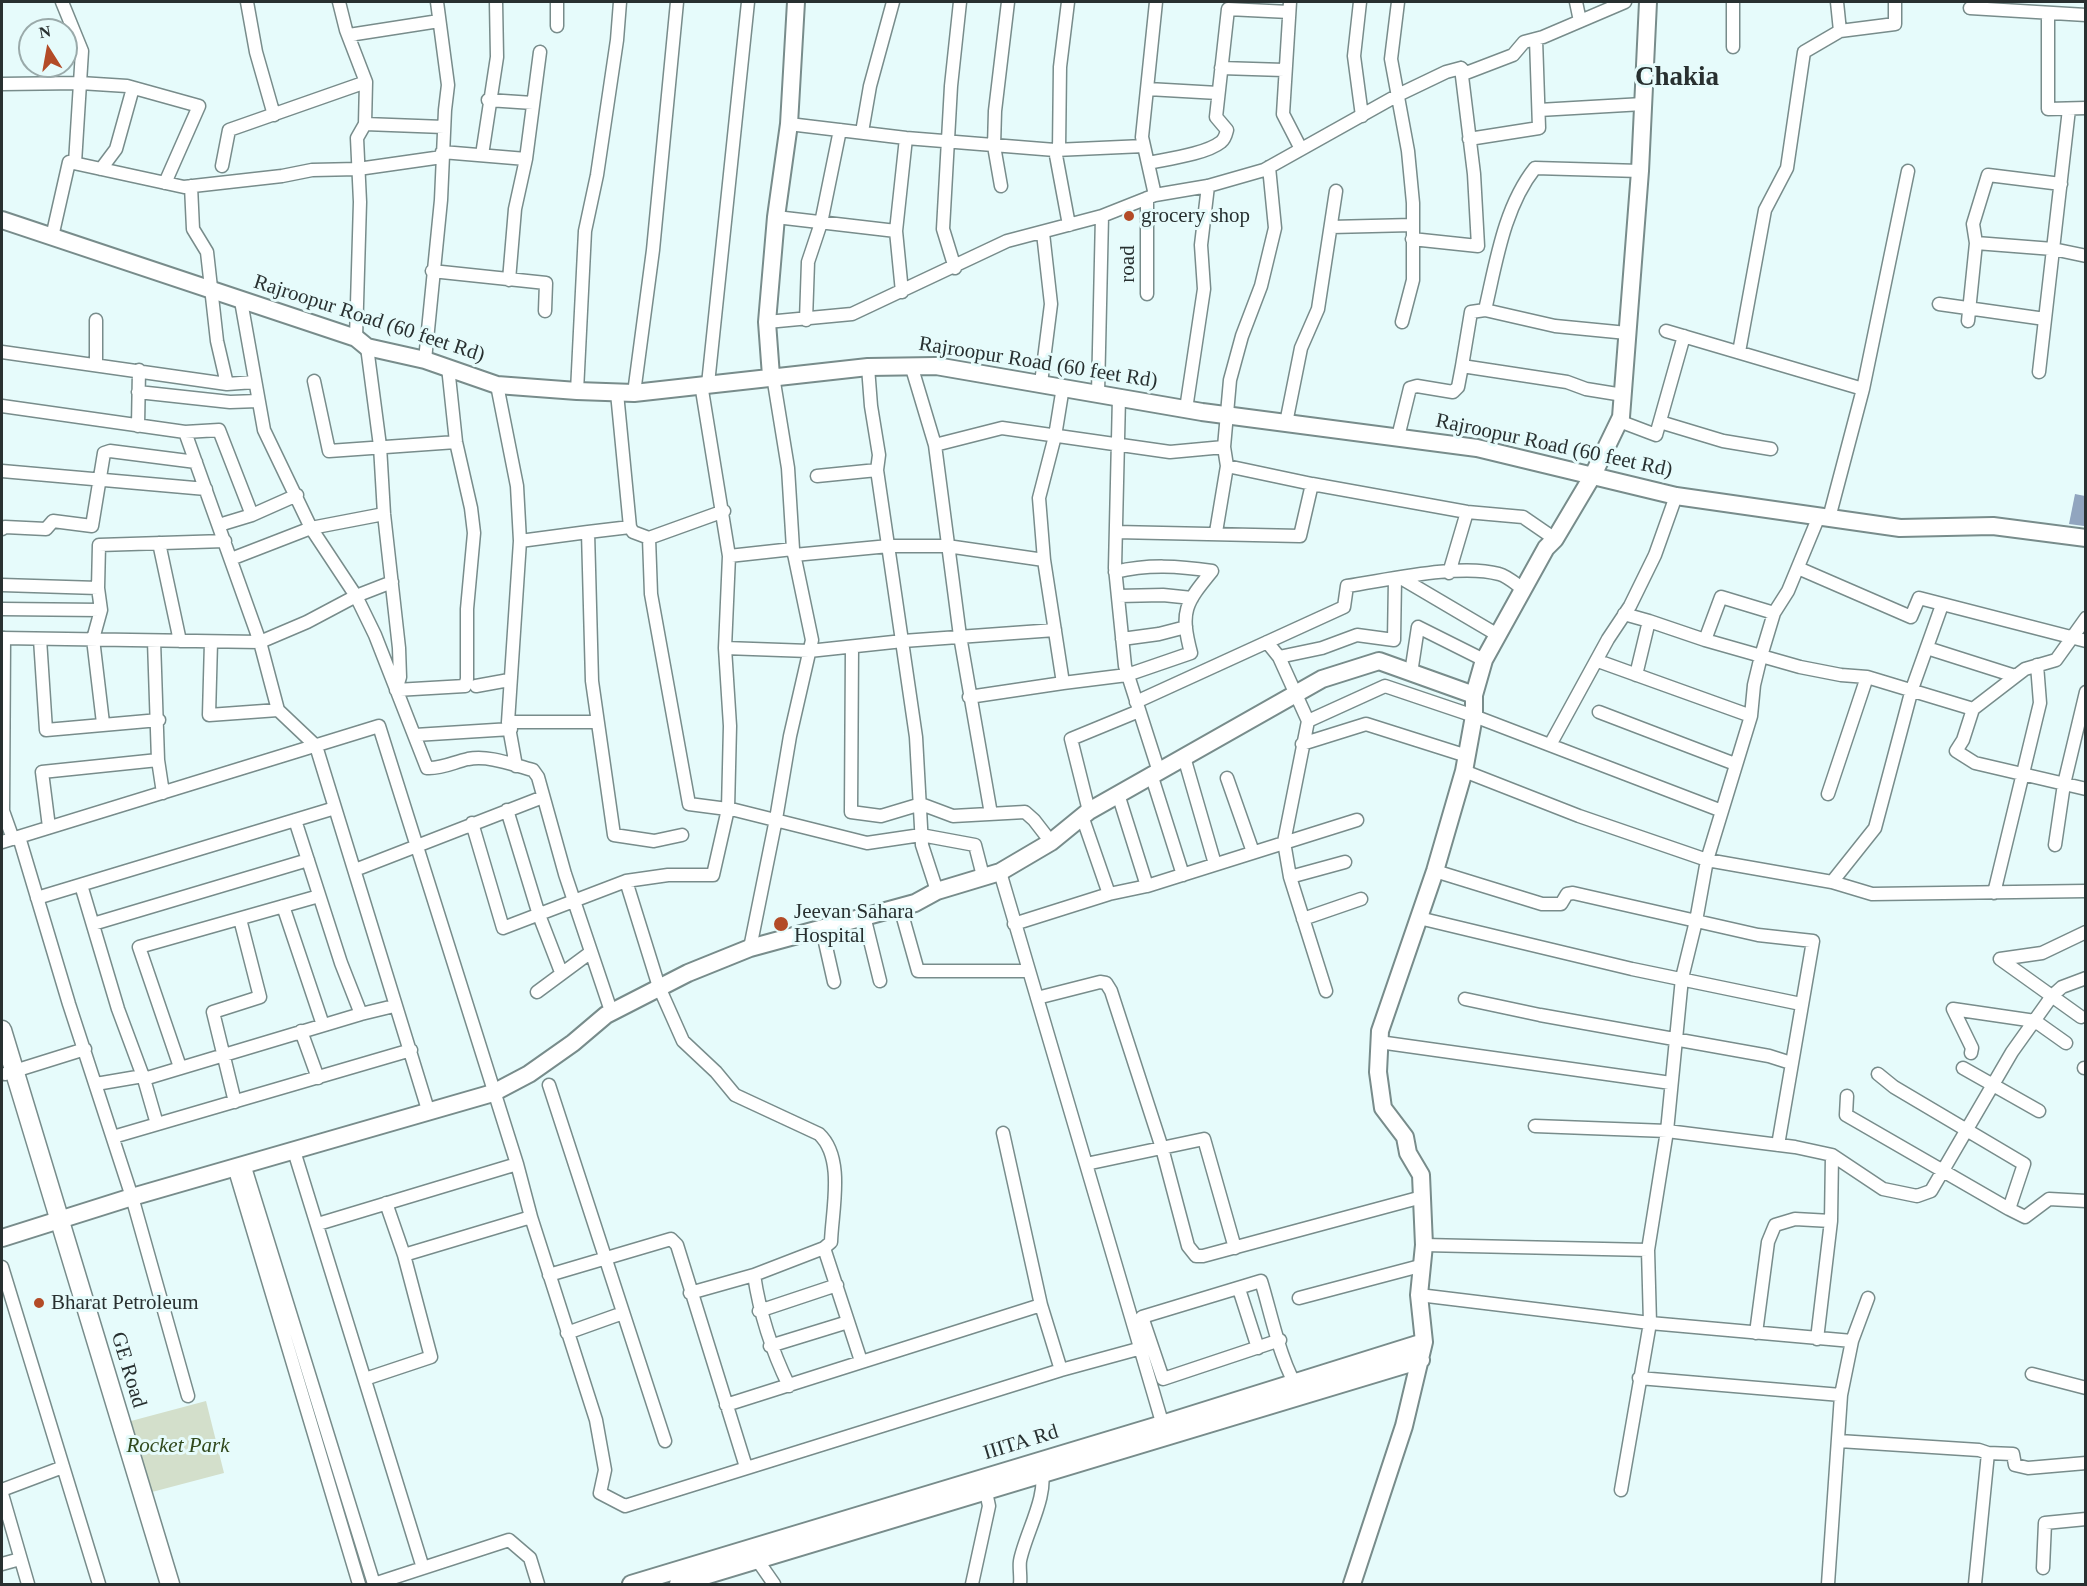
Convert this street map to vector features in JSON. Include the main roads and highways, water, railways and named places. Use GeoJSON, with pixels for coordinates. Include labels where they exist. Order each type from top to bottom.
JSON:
{"type":"FeatureCollection","features":[{"type":"Feature","properties":{"kind":"main road","name":"GE Road"},"geometry":{"type":"LineString","coordinates":[[2,1030],[7,1069],[130,1467],[170,1584]]}},
{"type":"Feature","properties":{"kind":"main road","name":"GE Road"},"geometry":{"type":"LineString","coordinates":[[130,1467],[160,1584]]}},
{"type":"Feature","properties":{"kind":"water"},"geometry":{"type":"Polygon","coordinates":[[[2075,494],[2085,496],[2084,526],[2069,524],[2075,494]]]}},
{"type":"Feature","properties":{"kind":"place","name":"grocery shop"},"geometry":{"type":"Point","coordinates":[1129,216]}},
{"type":"Feature","properties":{"kind":"place","name":"Jeevan Sahara Hospital"},"geometry":{"type":"Point","coordinates":[781,924]}},
{"type":"Feature","properties":{"kind":"place","name":"Bharat Petroleum"},"geometry":{"type":"Point","coordinates":[39,1303]}},
{"type":"Feature","properties":{"kind":"district","name":"Chakia"},"geometry":{"type":"Point","coordinates":[1677,78]}},
{"type":"Feature","properties":{"kind":"park label","name":"Rocket Park"},"geometry":{"type":"Point","coordinates":[178,1446]}}]}
